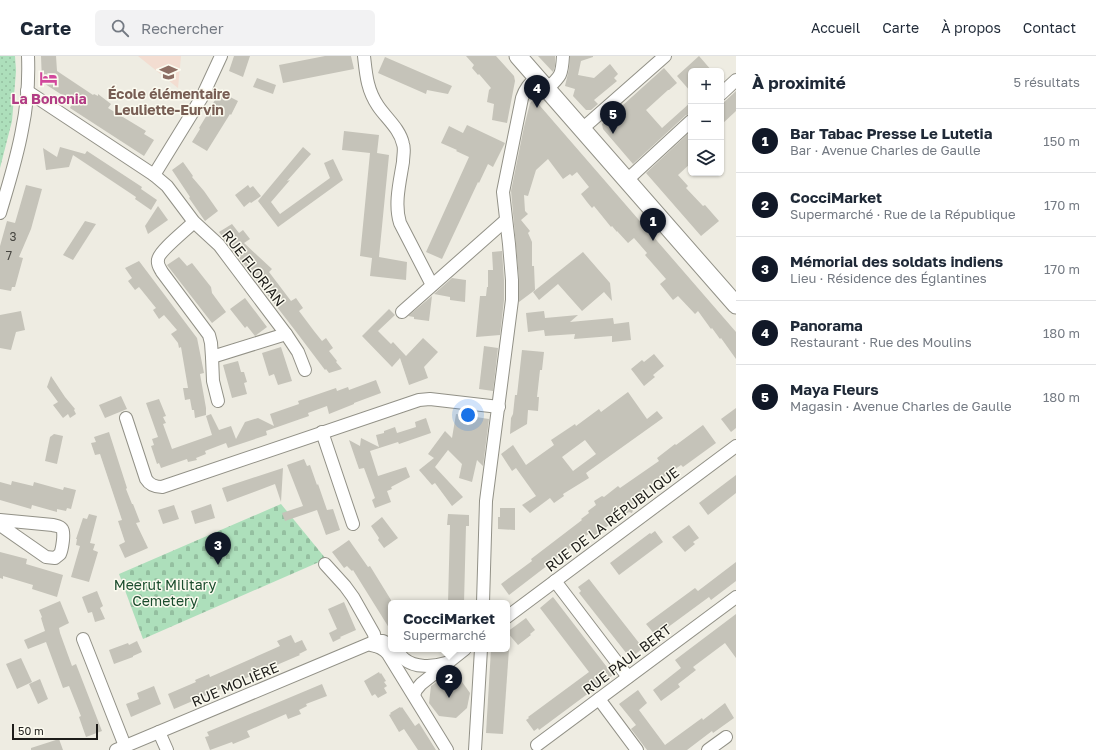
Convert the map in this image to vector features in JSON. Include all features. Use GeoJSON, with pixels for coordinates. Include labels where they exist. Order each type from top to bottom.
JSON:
{"type":"FeatureCollection","features":[{"type":"Feature","properties":{"kind":"main road"},"geometry":{"type":"LineString","coordinates":[[518,56],[736,305]]}},
{"type":"Feature","properties":{"kind":"street"},"geometry":{"type":"LineString","coordinates":[[0,213],[23,129],[28,91],[28,56]]}},
{"type":"Feature","properties":{"kind":"street"},"geometry":{"type":"LineString","coordinates":[[154,174],[202,97],[221,56]]}},
{"type":"Feature","properties":{"kind":"street"},"geometry":{"type":"LineString","coordinates":[[364,56],[370,91],[377,105],[399,133],[403,143],[404,154],[397,208],[400,223],[432,285]]}},
{"type":"Feature","properties":{"kind":"street"},"geometry":{"type":"LineString","coordinates":[[483,600],[486,501],[512,300],[512,280],[503,199],[504,185],[522,98],[525,90],[528,85],[542,83],[560,76],[563,56]]}},
{"type":"Feature","properties":{"kind":"street"},"geometry":{"type":"LineString","coordinates":[[582,129],[665,56]]}},
{"type":"Feature","properties":{"kind":"street"},"geometry":{"type":"LineString","coordinates":[[724,91],[736,80]]}},
{"type":"Feature","properties":{"kind":"street","name":"RUE FLORIAN"},"geometry":{"type":"LineString","coordinates":[[28,91],[154,174],[167,186],[194,222],[219,245],[286,334],[298,352],[305,370]]}},
{"type":"Feature","properties":{"kind":"street"},"geometry":{"type":"LineString","coordinates":[[627,180],[688,124]]}},
{"type":"Feature","properties":{"kind":"street"},"geometry":{"type":"LineString","coordinates":[[402,312],[506,220]]}},
{"type":"Feature","properties":{"kind":"street"},"geometry":{"type":"LineString","coordinates":[[194,222],[162,252],[159,256],[158,264],[162,272],[209,335],[211,343],[213,381],[218,401]]}},
{"type":"Feature","properties":{"kind":"street"},"geometry":{"type":"LineString","coordinates":[[212,357],[286,334]]}},
{"type":"Feature","properties":{"kind":"street"},"geometry":{"type":"LineString","coordinates":[[126,418],[146,479],[150,484],[157,487],[166,486],[419,400],[430,399],[499,407]]}},
{"type":"Feature","properties":{"kind":"street"},"geometry":{"type":"LineString","coordinates":[[322,432],[353,524]]}},
{"type":"Feature","properties":{"kind":"street","name":"RUE DE LA RÉPUBLIQUE"},"geometry":{"type":"LineString","coordinates":[[510,615],[736,446]]}},
{"type":"Feature","properties":{"kind":"street"},"geometry":{"type":"LineString","coordinates":[[0,520],[61,527],[63,533],[60,554],[57,558],[46,557],[0,525]]}},
{"type":"Feature","properties":{"kind":"street"},"geometry":{"type":"LineString","coordinates":[[325,564],[353,597],[374,634],[373,644]]}},
{"type":"Feature","properties":{"kind":"street"},"geometry":{"type":"LineString","coordinates":[[556,581],[628,677]]}},
{"type":"Feature","properties":{"kind":"street","name":"RUE PAUL BERT"},"geometry":{"type":"LineString","coordinates":[[537,746],[736,597]]}},
{"type":"Feature","properties":{"kind":"street"},"geometry":{"type":"LineString","coordinates":[[83,639],[120,748]]}},
{"type":"Feature","properties":{"kind":"street"},"geometry":{"type":"LineString","coordinates":[[373,644],[383,641],[388,644]]}},
{"type":"Feature","properties":{"kind":"street"},"geometry":{"type":"LineString","coordinates":[[373,644],[386,652],[447,750]]}},
{"type":"Feature","properties":{"kind":"street","name":"RUE MOLIÈRE"},"geometry":{"type":"LineString","coordinates":[[120,748],[373,644]]}},
{"type":"Feature","properties":{"kind":"street"},"geometry":{"type":"LineString","coordinates":[[398,652],[407,661],[420,666],[436,665],[448,662]]}},
{"type":"Feature","properties":{"kind":"street"},"geometry":{"type":"LineString","coordinates":[[414,695],[419,686],[461,652]]}},
{"type":"Feature","properties":{"kind":"street"},"geometry":{"type":"LineString","coordinates":[[475,750],[481,652]]}},
{"type":"Feature","properties":{"kind":"street"},"geometry":{"type":"LineString","coordinates":[[599,699],[637,750]]}},
{"type":"Feature","properties":{"kind":"street"},"geometry":{"type":"LineString","coordinates":[[159,732],[167,750]]}},
{"type":"Feature","properties":{"kind":"street"},"geometry":{"type":"LineString","coordinates":[[708,750],[726,737]]}},
{"type":"Feature","properties":{"kind":"shaded area","name":"École élémentaire Leuliette-Eurvin"},"geometry":{"type":"Polygon","coordinates":[[[138,56],[181,56],[178,88],[138,56]]]}},
{"type":"Feature","properties":{"kind":"green space"},"geometry":{"type":"Polygon","coordinates":[[[0,56],[15,56],[16,71],[12,121],[0,168],[0,56]]]}},
{"type":"Feature","properties":{"kind":"green space","name":"Meerut Military Cemetery"},"geometry":{"type":"Polygon","coordinates":[[[281,504],[326,559],[143,639],[119,574],[281,504]]]}},
{"type":"Feature","properties":{"kind":"building"},"geometry":{"type":"Polygon","coordinates":[[[41,56],[56,56],[57,71],[93,95],[98,96],[98,94],[111,104],[108,108],[146,131],[144,134],[154,140],[144,156],[70,108],[73,102],[42,82],[41,56]]]}},
{"type":"Feature","properties":{"kind":"building"},"geometry":{"type":"Polygon","coordinates":[[[234,56],[250,56],[243,77],[229,71],[234,56]]]}},
{"type":"Feature","properties":{"kind":"building"},"geometry":{"type":"Polygon","coordinates":[[[325,56],[351,56],[354,69],[283,83],[279,65],[325,56]]]}},
{"type":"Feature","properties":{"kind":"building"},"geometry":{"type":"Polygon","coordinates":[[[466,56],[496,56],[514,76],[515,81],[507,123],[492,120],[494,104],[487,102],[489,90],[491,88],[472,68],[474,65],[466,56]]]}},
{"type":"Feature","properties":{"kind":"building"},"geometry":{"type":"Polygon","coordinates":[[[538,56],[555,56],[555,66],[553,72],[538,56]]]}},
{"type":"Feature","properties":{"kind":"building"},"geometry":{"type":"Polygon","coordinates":[[[570,56],[593,56],[581,61],[578,75],[594,78],[610,64],[618,74],[614,78],[617,81],[594,100],[598,104],[591,110],[586,110],[573,96],[575,89],[565,86],[570,56]]]}},
{"type":"Feature","properties":{"kind":"building"},"geometry":{"type":"Polygon","coordinates":[[[699,56],[709,68],[688,68],[688,89],[677,76],[699,56]]]}},
{"type":"Feature","properties":{"kind":"building"},"geometry":{"type":"Polygon","coordinates":[[[385,57],[452,86],[448,94],[427,90],[426,94],[378,73],[385,57]]]}},
{"type":"Feature","properties":{"kind":"building"},"geometry":{"type":"Polygon","coordinates":[[[664,68],[677,83],[646,110],[662,128],[688,105],[688,115],[633,164],[603,129],[602,124],[664,68]]]}},
{"type":"Feature","properties":{"kind":"building"},"geometry":{"type":"Polygon","coordinates":[[[257,78],[276,85],[273,94],[253,87],[257,78]]]}},
{"type":"Feature","properties":{"kind":"building"},"geometry":{"type":"Polygon","coordinates":[[[736,91],[736,111],[724,122],[724,104],[724,102],[736,91]]]}},
{"type":"Feature","properties":{"kind":"building"},"geometry":{"type":"Polygon","coordinates":[[[220,92],[238,101],[231,115],[230,114],[207,151],[192,142],[220,92]]]}},
{"type":"Feature","properties":{"kind":"building"},"geometry":{"type":"Polygon","coordinates":[[[534,99],[736,332],[736,359],[721,338],[720,339],[712,328],[711,329],[698,311],[695,314],[678,296],[673,300],[660,284],[666,279],[645,255],[647,253],[634,238],[628,243],[612,226],[611,227],[594,206],[592,208],[581,194],[589,187],[577,172],[572,176],[570,174],[563,179],[548,159],[536,170],[528,196],[524,195],[525,211],[528,214],[521,220],[530,231],[528,233],[532,242],[532,266],[534,266],[535,290],[519,302],[519,279],[511,191],[530,103],[534,99]]]}},
{"type":"Feature","properties":{"kind":"building"},"geometry":{"type":"Polygon","coordinates":[[[467,125],[505,143],[493,167],[488,164],[479,183],[478,182],[442,259],[426,252],[469,157],[441,143],[449,126],[463,133],[467,125]]]}},
{"type":"Feature","properties":{"kind":"building"},"geometry":{"type":"Polygon","coordinates":[[[344,131],[379,135],[377,153],[389,155],[379,257],[407,262],[406,280],[370,276],[372,258],[360,256],[370,153],[342,150],[344,131]]]}},
{"type":"Feature","properties":{"kind":"building"},"geometry":{"type":"Polygon","coordinates":[[[688,134],[688,166],[678,175],[688,186],[686,188],[703,206],[705,205],[719,221],[701,236],[646,173],[688,134]]]}},
{"type":"Feature","properties":{"kind":"building"},"geometry":{"type":"Polygon","coordinates":[[[60,147],[85,154],[87,151],[142,187],[141,189],[157,200],[151,210],[135,199],[136,197],[73,155],[69,167],[46,170],[43,148],[57,157],[60,147]]]}},
{"type":"Feature","properties":{"kind":"building"},"geometry":{"type":"Polygon","coordinates":[[[303,147],[311,154],[271,202],[280,214],[330,178],[324,163],[333,159],[343,180],[278,227],[258,201],[303,147]]]}},
{"type":"Feature","properties":{"kind":"building"},"geometry":{"type":"Polygon","coordinates":[[[183,162],[193,176],[192,177],[218,211],[205,221],[172,170],[183,162]]]}},
{"type":"Feature","properties":{"kind":"building"},"geometry":{"type":"Polygon","coordinates":[[[26,185],[42,189],[31,229],[19,257],[23,258],[15,287],[12,287],[11,291],[0,289],[0,246],[7,221],[15,223],[26,185]]]}},
{"type":"Feature","properties":{"kind":"building"},"geometry":{"type":"Polygon","coordinates":[[[248,185],[250,188],[253,186],[261,196],[244,207],[235,195],[248,185]]]}},
{"type":"Feature","properties":{"kind":"building"},"geometry":{"type":"Polygon","coordinates":[[[158,206],[168,220],[148,234],[145,226],[158,206]]]}},
{"type":"Feature","properties":{"kind":"building"},"geometry":{"type":"Polygon","coordinates":[[[85,221],[96,224],[73,260],[63,255],[85,221]]]}},
{"type":"Feature","properties":{"kind":"building"},"geometry":{"type":"Polygon","coordinates":[[[232,224],[239,233],[243,230],[250,239],[244,243],[272,269],[269,272],[291,301],[296,298],[303,308],[299,311],[322,341],[326,338],[333,348],[329,351],[342,369],[329,373],[326,369],[325,370],[219,232],[232,224]]]}},
{"type":"Feature","properties":{"kind":"building"},"geometry":{"type":"Polygon","coordinates":[[[502,251],[504,300],[500,335],[476,337],[480,296],[486,296],[488,287],[488,270],[493,270],[492,252],[502,251]]]}},
{"type":"Feature","properties":{"kind":"building"},"geometry":{"type":"Polygon","coordinates":[[[583,252],[610,283],[612,301],[604,292],[582,311],[558,284],[539,300],[533,292],[583,252]]]}},
{"type":"Feature","properties":{"kind":"building"},"geometry":{"type":"Polygon","coordinates":[[[179,257],[187,266],[192,263],[211,287],[212,293],[226,312],[212,323],[167,265],[179,257]]]}},
{"type":"Feature","properties":{"kind":"building"},"geometry":{"type":"Polygon","coordinates":[[[139,261],[197,338],[204,373],[200,374],[206,415],[195,418],[190,399],[185,400],[183,388],[188,388],[181,347],[179,348],[178,343],[171,334],[177,330],[164,315],[159,319],[153,310],[156,308],[139,287],[135,290],[128,281],[132,278],[125,268],[139,261]]]}},
{"type":"Feature","properties":{"kind":"building"},"geometry":{"type":"Polygon","coordinates":[[[452,278],[466,280],[465,302],[450,300],[450,297],[434,294],[452,278]]]}},
{"type":"Feature","properties":{"kind":"building"},"geometry":{"type":"Polygon","coordinates":[[[432,296],[429,321],[414,319],[414,317],[408,316],[432,296]]]}},
{"type":"Feature","properties":{"kind":"building"},"geometry":{"type":"Polygon","coordinates":[[[245,298],[267,327],[255,336],[247,326],[245,328],[230,309],[245,298]]]}},
{"type":"Feature","properties":{"kind":"building"},"geometry":{"type":"Polygon","coordinates":[[[389,309],[395,315],[378,331],[391,344],[393,342],[406,356],[423,338],[438,352],[424,367],[428,378],[409,385],[400,358],[392,367],[362,336],[389,309]]]}},
{"type":"Feature","properties":{"kind":"building"},"geometry":{"type":"Polygon","coordinates":[[[21,311],[25,330],[16,332],[11,350],[0,348],[0,315],[21,311]]]}},
{"type":"Feature","properties":{"kind":"building"},"geometry":{"type":"Polygon","coordinates":[[[544,311],[545,318],[578,315],[570,322],[613,318],[614,324],[629,322],[631,340],[612,342],[612,336],[574,339],[575,334],[545,336],[544,330],[528,332],[526,313],[544,311]]]}},
{"type":"Feature","properties":{"kind":"building"},"geometry":{"type":"Polygon","coordinates":[[[484,346],[498,348],[493,391],[479,389],[484,346]]]}},
{"type":"Feature","properties":{"kind":"building"},"geometry":{"type":"Polygon","coordinates":[[[281,347],[292,381],[278,385],[274,374],[269,376],[262,353],[281,347]]]}},
{"type":"Feature","properties":{"kind":"building"},"geometry":{"type":"Polygon","coordinates":[[[522,350],[544,352],[537,397],[539,397],[538,411],[528,410],[527,424],[510,434],[515,395],[517,395],[522,350]]]}},
{"type":"Feature","properties":{"kind":"building"},"geometry":{"type":"Polygon","coordinates":[[[654,354],[664,366],[653,375],[655,377],[644,386],[631,369],[642,360],[644,362],[654,354]]]}},
{"type":"Feature","properties":{"kind":"building"},"geometry":{"type":"Polygon","coordinates":[[[238,361],[241,372],[244,372],[247,382],[244,383],[247,394],[232,398],[223,365],[238,361]]]}},
{"type":"Feature","properties":{"kind":"building"},"geometry":{"type":"Polygon","coordinates":[[[51,376],[75,409],[76,414],[70,418],[68,414],[63,418],[53,405],[58,402],[47,387],[51,376]]]}},
{"type":"Feature","properties":{"kind":"building"},"geometry":{"type":"Polygon","coordinates":[[[376,380],[381,393],[329,414],[327,406],[308,413],[309,416],[266,431],[267,435],[228,448],[226,443],[205,451],[206,454],[196,458],[197,460],[188,462],[187,459],[161,468],[159,463],[157,464],[151,446],[154,445],[152,439],[158,437],[146,403],[159,399],[166,416],[163,417],[166,423],[163,424],[172,449],[212,435],[206,416],[211,414],[219,430],[231,426],[236,439],[245,422],[258,418],[274,426],[270,414],[299,404],[298,401],[336,388],[337,391],[348,387],[349,390],[376,380]]]}},
{"type":"Feature","properties":{"kind":"building"},"geometry":{"type":"Polygon","coordinates":[[[628,392],[647,419],[657,411],[663,418],[586,473],[589,478],[563,494],[564,496],[554,503],[550,498],[530,513],[522,505],[536,496],[516,468],[512,471],[501,454],[513,445],[526,465],[554,445],[551,440],[575,424],[576,426],[599,409],[601,412],[628,392]],[[585,440],[562,457],[573,471],[596,454],[585,440]]]}},
{"type":"Feature","properties":{"kind":"building"},"geometry":{"type":"Polygon","coordinates":[[[121,396],[127,409],[105,418],[99,405],[121,396]]]}},
{"type":"Feature","properties":{"kind":"building"},"geometry":{"type":"Polygon","coordinates":[[[736,408],[736,428],[731,432],[721,419],[736,408]]]}},
{"type":"Feature","properties":{"kind":"building"},"geometry":{"type":"Polygon","coordinates":[[[456,414],[489,419],[483,466],[477,460],[472,482],[459,478],[462,464],[448,450],[435,467],[463,497],[452,506],[435,483],[432,485],[419,470],[434,458],[428,454],[445,431],[452,438],[456,414]]]}},
{"type":"Feature","properties":{"kind":"building"},"geometry":{"type":"Polygon","coordinates":[[[426,418],[431,433],[399,444],[398,442],[370,451],[378,476],[406,467],[410,477],[391,487],[392,489],[387,491],[391,502],[375,508],[372,500],[375,498],[364,468],[359,469],[349,440],[360,446],[361,438],[379,447],[376,435],[384,433],[384,431],[395,427],[397,433],[416,427],[415,422],[426,418]]]}},
{"type":"Feature","properties":{"kind":"building"},"geometry":{"type":"Polygon","coordinates":[[[703,425],[716,443],[683,467],[681,465],[641,493],[644,497],[632,505],[634,507],[632,513],[626,513],[594,536],[591,532],[509,595],[501,584],[582,520],[581,519],[589,513],[588,511],[596,505],[594,501],[602,496],[604,497],[618,486],[620,488],[659,461],[657,458],[703,425]]]}},
{"type":"Feature","properties":{"kind":"building"},"geometry":{"type":"Polygon","coordinates":[[[109,432],[127,488],[126,489],[140,522],[136,523],[148,548],[125,558],[119,545],[125,542],[118,521],[122,520],[100,454],[95,455],[91,443],[96,442],[94,437],[109,432]]]}},
{"type":"Feature","properties":{"kind":"building"},"geometry":{"type":"Polygon","coordinates":[[[54,434],[63,436],[57,464],[45,461],[50,437],[54,434]]]}},
{"type":"Feature","properties":{"kind":"building"},"geometry":{"type":"Polygon","coordinates":[[[304,459],[307,466],[310,465],[327,510],[333,509],[340,530],[326,535],[317,510],[285,521],[282,513],[303,506],[287,465],[304,459]]]}},
{"type":"Feature","properties":{"kind":"building"},"geometry":{"type":"Polygon","coordinates":[[[283,468],[281,502],[275,484],[227,502],[222,488],[283,468]]]}},
{"type":"Feature","properties":{"kind":"building"},"geometry":{"type":"Polygon","coordinates":[[[736,475],[736,493],[708,515],[699,503],[736,475]]]}},
{"type":"Feature","properties":{"kind":"building"},"geometry":{"type":"Polygon","coordinates":[[[12,481],[33,486],[34,482],[63,490],[64,487],[76,490],[71,509],[67,508],[66,511],[57,509],[57,512],[32,505],[31,509],[0,500],[0,482],[11,485],[12,481]]]}},
{"type":"Feature","properties":{"kind":"building"},"geometry":{"type":"Polygon","coordinates":[[[211,504],[215,518],[195,524],[191,511],[211,504]]]}},
{"type":"Feature","properties":{"kind":"building"},"geometry":{"type":"Polygon","coordinates":[[[174,505],[179,519],[163,524],[158,510],[174,505]]]}},
{"type":"Feature","properties":{"kind":"building"},"geometry":{"type":"Polygon","coordinates":[[[500,508],[515,508],[515,530],[498,529],[500,508]]]}},
{"type":"Feature","properties":{"kind":"building"},"geometry":{"type":"Polygon","coordinates":[[[89,514],[97,516],[90,543],[95,544],[93,550],[98,552],[89,582],[71,577],[80,546],[76,545],[76,539],[83,518],[87,519],[89,514]]]}},
{"type":"Feature","properties":{"kind":"building"},"geometry":{"type":"Polygon","coordinates":[[[448,514],[469,515],[469,526],[466,526],[464,600],[448,600],[450,525],[447,525],[448,514]]]}},
{"type":"Feature","properties":{"kind":"building"},"geometry":{"type":"Polygon","coordinates":[[[382,517],[398,538],[384,548],[371,526],[382,517]]]}},
{"type":"Feature","properties":{"kind":"building"},"geometry":{"type":"Polygon","coordinates":[[[689,525],[699,538],[693,542],[695,544],[685,552],[672,537],[689,525]]]}},
{"type":"Feature","properties":{"kind":"building"},"geometry":{"type":"Polygon","coordinates":[[[655,531],[663,542],[619,575],[610,563],[650,533],[651,534],[655,531]]]}},
{"type":"Feature","properties":{"kind":"building"},"geometry":{"type":"Polygon","coordinates":[[[349,540],[368,567],[370,566],[391,600],[388,600],[388,626],[353,570],[352,571],[347,566],[344,568],[332,552],[349,540]]]}},
{"type":"Feature","properties":{"kind":"building"},"geometry":{"type":"Polygon","coordinates":[[[0,552],[27,559],[26,564],[63,575],[57,597],[32,589],[33,585],[3,576],[3,579],[0,578],[0,552]]]}},
{"type":"Feature","properties":{"kind":"building"},"geometry":{"type":"Polygon","coordinates":[[[736,562],[736,581],[711,600],[709,597],[656,636],[646,624],[695,588],[698,591],[736,562]]]}},
{"type":"Feature","properties":{"kind":"building"},"geometry":{"type":"Polygon","coordinates":[[[589,579],[643,648],[632,657],[629,652],[627,654],[579,593],[581,591],[578,587],[589,579]]]}},
{"type":"Feature","properties":{"kind":"building"},"geometry":{"type":"Polygon","coordinates":[[[97,591],[103,606],[100,608],[105,619],[95,622],[92,612],[88,613],[82,597],[97,591]]]}},
{"type":"Feature","properties":{"kind":"building"},"geometry":{"type":"Polygon","coordinates":[[[553,597],[613,675],[539,730],[538,728],[534,731],[526,720],[529,718],[528,717],[589,672],[540,608],[553,597]]]}},
{"type":"Feature","properties":{"kind":"building"},"geometry":{"type":"Polygon","coordinates":[[[60,601],[69,623],[59,628],[60,633],[72,666],[76,664],[102,731],[86,737],[79,717],[81,716],[69,686],[63,688],[46,642],[28,649],[24,640],[45,631],[39,610],[60,601]]]}},
{"type":"Feature","properties":{"kind":"building"},"geometry":{"type":"Polygon","coordinates":[[[344,602],[356,630],[333,642],[329,633],[337,629],[328,609],[344,602]]]}},
{"type":"Feature","properties":{"kind":"building"},"geometry":{"type":"Polygon","coordinates":[[[736,614],[736,658],[725,643],[693,667],[696,670],[678,684],[680,687],[661,701],[653,690],[681,668],[675,660],[736,614]]]}},
{"type":"Feature","properties":{"kind":"building"},"geometry":{"type":"Polygon","coordinates":[[[526,618],[535,630],[518,645],[510,636],[510,630],[526,618]]]}},
{"type":"Feature","properties":{"kind":"building"},"geometry":{"type":"Polygon","coordinates":[[[291,635],[295,643],[302,640],[307,650],[299,654],[300,655],[174,709],[168,694],[196,682],[195,680],[209,674],[210,677],[280,646],[277,641],[291,635]]]}},
{"type":"Feature","properties":{"kind":"building"},"geometry":{"type":"Polygon","coordinates":[[[137,641],[142,652],[114,664],[109,650],[128,643],[129,645],[137,641]]]}},
{"type":"Feature","properties":{"kind":"building"},"geometry":{"type":"Polygon","coordinates":[[[491,652],[509,652],[503,734],[486,733],[491,652]]]}},
{"type":"Feature","properties":{"kind":"building"},"geometry":{"type":"Polygon","coordinates":[[[21,658],[32,682],[17,689],[6,664],[21,658]]]}},
{"type":"Feature","properties":{"kind":"building"},"geometry":{"type":"Polygon","coordinates":[[[379,672],[386,681],[384,682],[387,686],[384,688],[387,693],[378,698],[375,694],[372,696],[364,681],[379,672]]]}},
{"type":"Feature","properties":{"kind":"building"},"geometry":{"type":"Polygon","coordinates":[[[444,677],[460,679],[470,693],[467,708],[456,718],[439,716],[429,703],[431,686],[444,677]]]}},
{"type":"Feature","properties":{"kind":"building"},"geometry":{"type":"Polygon","coordinates":[[[40,679],[48,699],[38,704],[29,684],[40,679]]]}},
{"type":"Feature","properties":{"kind":"building"},"geometry":{"type":"Polygon","coordinates":[[[322,684],[327,696],[306,704],[307,706],[299,710],[301,714],[288,719],[286,714],[247,731],[250,737],[233,744],[232,742],[210,750],[205,737],[209,736],[207,732],[322,684]]]}},
{"type":"Feature","properties":{"kind":"building"},"geometry":{"type":"Polygon","coordinates":[[[154,686],[161,704],[131,717],[126,704],[139,699],[137,693],[154,686]]]}},
{"type":"Feature","properties":{"kind":"building"},"geometry":{"type":"Polygon","coordinates":[[[638,690],[647,703],[639,710],[665,745],[702,718],[703,720],[725,703],[734,718],[713,733],[712,731],[687,750],[647,750],[631,729],[636,725],[619,704],[638,690]]]}},
{"type":"Feature","properties":{"kind":"building"},"geometry":{"type":"Polygon","coordinates":[[[402,707],[415,726],[419,723],[436,750],[418,750],[404,729],[399,732],[389,715],[402,707]]]}},
{"type":"Feature","properties":{"kind":"building"},"geometry":{"type":"Polygon","coordinates":[[[59,739],[63,750],[31,750],[31,748],[59,739]]]}},
{"type":"Feature","properties":{"kind":"place","name":"École élémentaire Leuliette-Eurvin"},"geometry":{"type":"Point","coordinates":[169,73]}},
{"type":"Feature","properties":{"kind":"place","name":"La Bononia"},"geometry":{"type":"Point","coordinates":[49,78]}},
{"type":"Feature","properties":{"kind":"place","name":"Panorama"},"geometry":{"type":"Point","coordinates":[537,108]}},
{"type":"Feature","properties":{"kind":"place","name":"Maya Fleurs"},"geometry":{"type":"Point","coordinates":[613,134]}},
{"type":"Feature","properties":{"kind":"place","name":"Bar Tabac Presse Le Lutetia"},"geometry":{"type":"Point","coordinates":[653,241]}},
{"type":"Feature","properties":{"kind":"place","name":"Mémorial des soldats indiens"},"geometry":{"type":"Point","coordinates":[218,565]}},
{"type":"Feature","properties":{"kind":"place","name":"CocciMarket"},"geometry":{"type":"Point","coordinates":[449,698]}}]}
